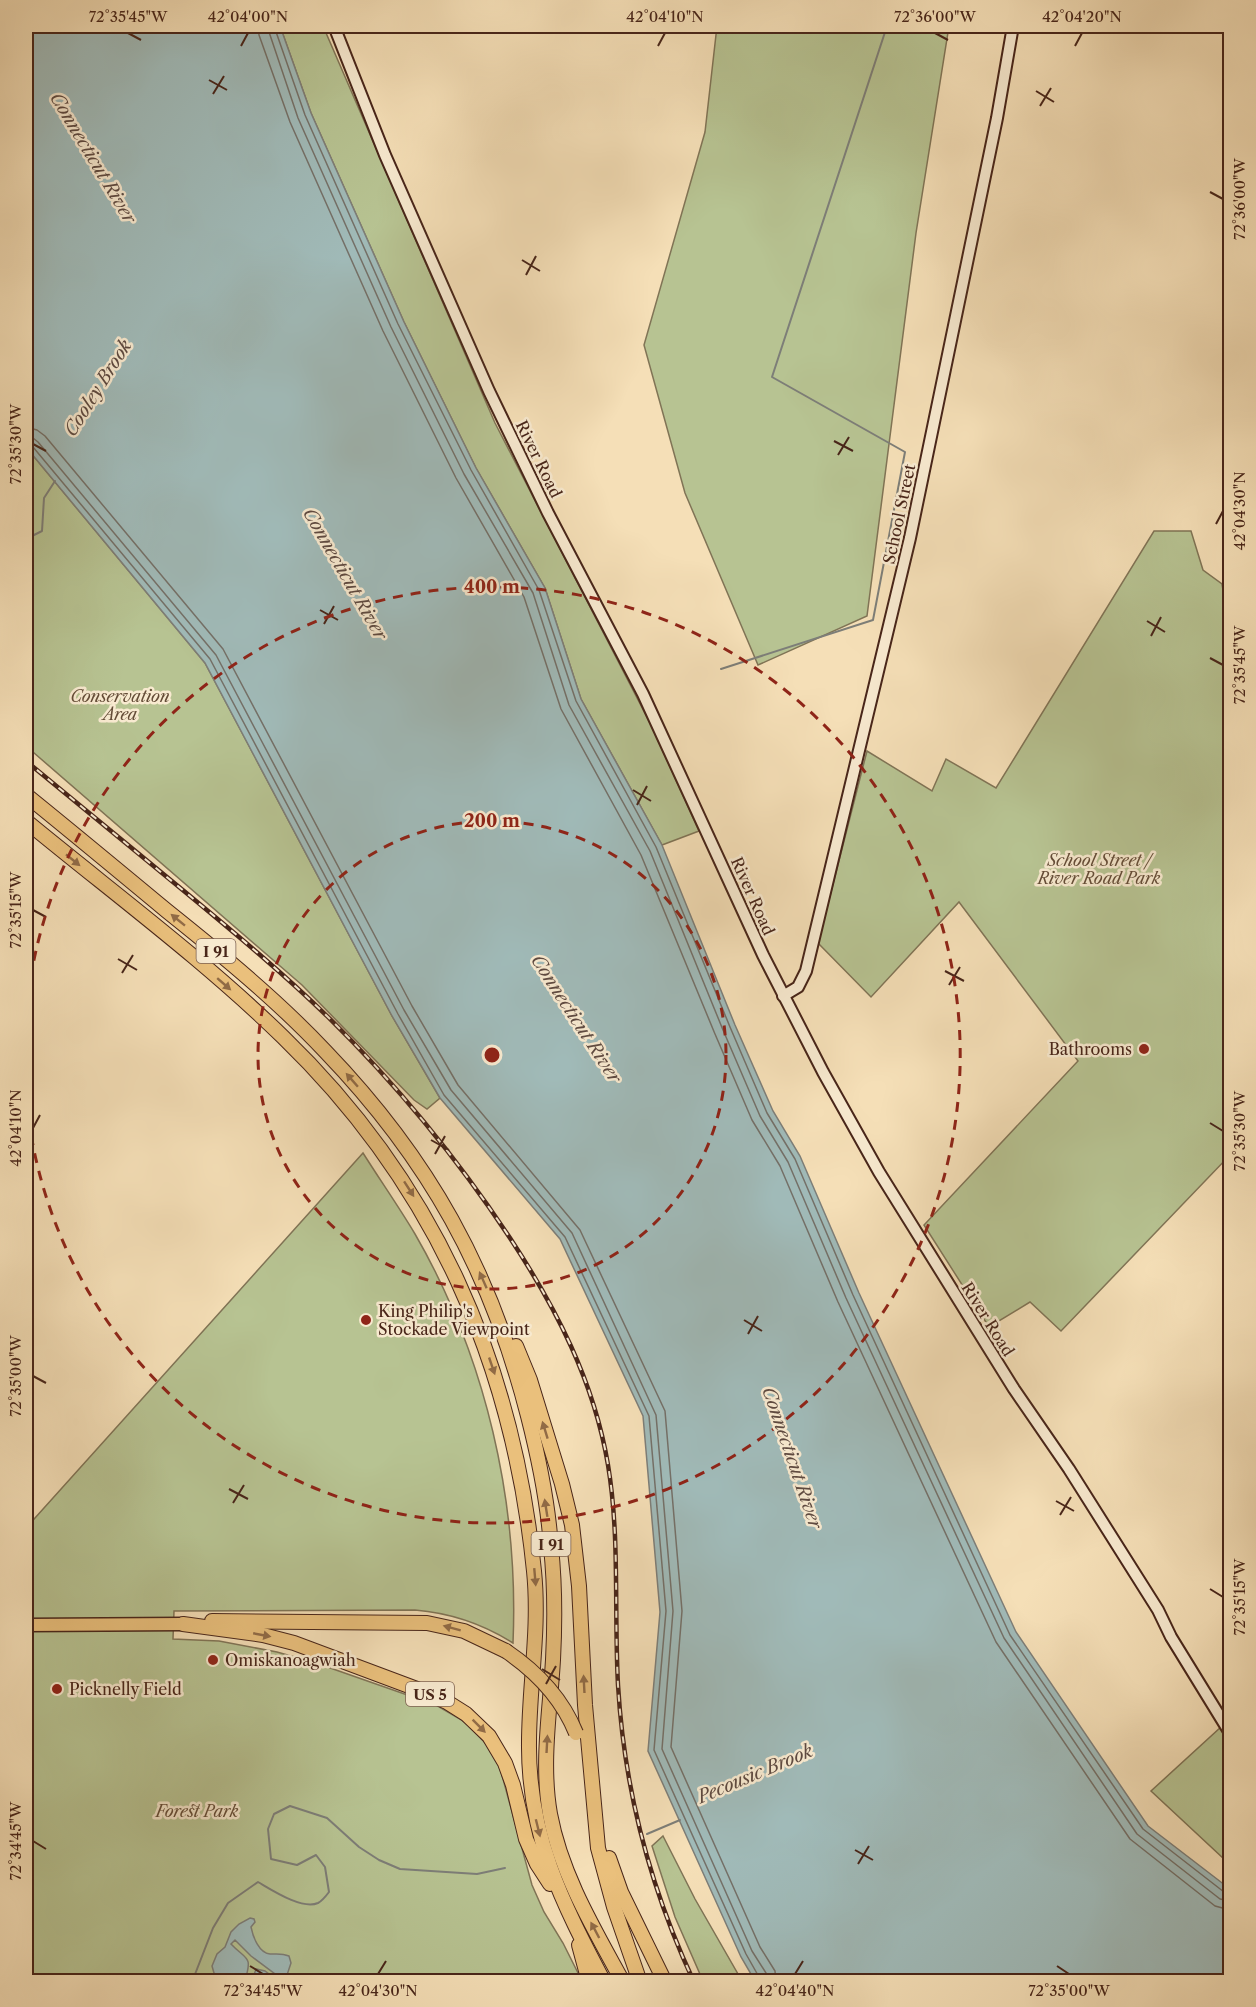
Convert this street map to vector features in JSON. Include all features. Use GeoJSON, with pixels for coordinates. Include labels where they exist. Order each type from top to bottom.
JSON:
{"type":"FeatureCollection","features":[{"type":"Feature","properties":{"kind":"highway","name":"I 91"},"geometry":{"type":"LineString","coordinates":[[26,795],[214,949],[274,1001],[325,1050],[386,1120],[422,1168],[454,1221],[493,1305],[514,1363],[530,1423],[542,1482],[551,1541],[555,1624],[546,1769],[550,1813],[556,1841],[579,1898],[623,1982]]}},
{"type":"Feature","properties":{"kind":"highway","name":"I 91"},"geometry":{"type":"LineString","coordinates":[[26,821],[217,978],[283,1036],[347,1106],[384,1153],[416,1200],[446,1256],[472,1311],[492,1368],[510,1425],[522,1484],[536,1586],[536,1630],[529,1740],[532,1800],[544,1851],[564,1903],[604,1982]]}},
{"type":"Feature","properties":{"kind":"highway"},"geometry":{"type":"LineString","coordinates":[[493,1305],[510,1334],[530,1380],[562,1484],[572,1525],[579,1586],[591,1784]]}},
{"type":"Feature","properties":{"kind":"highway","name":"US 5"},"geometry":{"type":"LineString","coordinates":[[183,1624],[248,1620],[427,1623],[464,1631],[506,1651],[526,1665],[550,1689],[565,1709],[576,1733],[591,1784],[598,1848],[606,1880],[640,1982]]}},
{"type":"Feature","properties":{"kind":"highway","name":"US 5"},"geometry":{"type":"LineString","coordinates":[[183,1624],[263,1635],[294,1643],[417,1689],[447,1702],[466,1714],[484,1730],[502,1756],[511,1778],[529,1848],[542,1872],[564,1903]]}},
{"type":"Feature","properties":{"kind":"highway"},"geometry":{"type":"LineString","coordinates":[[595,1812],[621,1892],[665,1982]]}},
{"type":"Feature","properties":{"kind":"highway"},"geometry":{"type":"LineString","coordinates":[[574,1923],[589,1982]]}},
{"type":"Feature","properties":{"kind":"main road","name":"US 5"},"geometry":{"type":"LineString","coordinates":[[26,1625],[183,1624]]}},
{"type":"Feature","properties":{"kind":"street","name":"River Road"},"geometry":{"type":"LineString","coordinates":[[334,26],[385,155],[489,391],[548,513],[643,694],[783,996],[879,1172],[1014,1389],[1076,1479],[1128,1561],[1230,1733]]}},
{"type":"Feature","properties":{"kind":"street","name":"School Street"},"geometry":{"type":"LineString","coordinates":[[783,996],[798,987],[806,971],[862,745],[910,538],[997,118],[1013,26]]}},
{"type":"Feature","properties":{"kind":"green space"},"geometry":{"type":"Polygon","coordinates":[[[280,26],[323,26],[495,423],[651,725],[699,831],[662,845],[581,699],[545,588],[476,468],[404,322],[311,113],[280,26]]]}},
{"type":"Feature","properties":{"kind":"green space"},"geometry":{"type":"Polygon","coordinates":[[[717,26],[949,26],[916,233],[867,616],[758,665],[685,493],[644,345],[705,132],[717,26]]]}},
{"type":"Feature","properties":{"kind":"green space","name":"Conservation Area"},"geometry":{"type":"Polygon","coordinates":[[[26,447],[205,663],[392,1016],[440,1098],[427,1109],[414,1100],[302,985],[26,746],[26,447]]]}},
{"type":"Feature","properties":{"kind":"green space","name":"School Street / River Road Park"},"geometry":{"type":"Polygon","coordinates":[[[1154,531],[1191,531],[1203,570],[1222,584],[1226,607],[1230,609],[1230,1155],[1061,1331],[1030,1302],[989,1327],[924,1225],[1078,1061],[959,902],[871,997],[818,943],[867,751],[932,791],[946,759],[996,788],[1154,531]]]}},
{"type":"Feature","properties":{"kind":"green space","name":"Forest Park"},"geometry":{"type":"Polygon","coordinates":[[[363,1153],[415,1234],[440,1281],[479,1380],[493,1432],[510,1537],[513,1643],[466,1620],[415,1610],[174,1611],[173,1639],[219,1641],[277,1652],[316,1663],[436,1705],[465,1722],[490,1748],[500,1768],[532,1885],[544,1912],[581,1979],[579,1982],[26,1982],[26,1528],[363,1153]]]}},
{"type":"Feature","properties":{"kind":"green space"},"geometry":{"type":"Polygon","coordinates":[[[1221,1727],[1230,1744],[1230,1854],[1224,1859],[1151,1791],[1221,1727]]]}},
{"type":"Feature","properties":{"kind":"green space"},"geometry":{"type":"Polygon","coordinates":[[[663,1836],[695,1899],[742,1981],[703,1981],[675,1917],[652,1846],[663,1836]]]}},
{"type":"Feature","properties":{"kind":"water","name":"Connecticut River"},"geometry":{"type":"Polygon","coordinates":[[[26,26],[280,26],[311,113],[404,322],[476,468],[545,588],[581,699],[662,845],[735,1025],[773,1111],[800,1156],[859,1293],[1016,1632],[1148,1826],[1230,1889],[1230,1981],[755,1981],[741,1957],[648,1751],[660,1612],[643,1416],[560,1239],[440,1098],[392,1016],[205,663],[26,447],[26,26]]]}},
{"type":"Feature","properties":{"kind":"water"},"geometry":{"type":"Polygon","coordinates":[[[250,1918],[254,1919],[252,1931],[257,1944],[263,1951],[289,1956],[291,1963],[285,1981],[252,1981],[256,1969],[265,1971],[277,1980],[279,1977],[251,1956],[235,1940],[231,1944],[248,1962],[245,1980],[223,1981],[214,1973],[212,1966],[217,1954],[225,1947],[231,1932],[250,1918]]]}},
{"type":"Feature","properties":{"kind":"waterway"},"geometry":{"type":"LineString","coordinates":[[721,669],[873,620],[905,452],[772,377],[887,26]]}},
{"type":"Feature","properties":{"kind":"waterway","name":"Cooley Brook"},"geometry":{"type":"LineString","coordinates":[[26,539],[42,531],[44,498],[55,481]]}},
{"type":"Feature","properties":{"kind":"waterway","name":"Pecousic Brook"},"geometry":{"type":"LineString","coordinates":[[192,1982],[213,1928],[228,1903],[258,1882],[287,1898],[304,1904],[318,1903],[329,1892],[325,1867],[316,1855],[297,1865],[271,1859],[268,1829],[274,1814],[290,1806],[327,1818],[359,1847],[379,1860],[400,1869],[477,1874],[505,1868]]}},
{"type":"Feature","properties":{"kind":"waterway","name":"Pecousic Brook"},"geometry":{"type":"LineString","coordinates":[[647,1834],[680,1820]]}},
{"type":"Feature","properties":{"kind":"railway"},"geometry":{"type":"LineString","coordinates":[[26,761],[260,955],[353,1042],[425,1123],[469,1179],[527,1264],[558,1318],[593,1404],[608,1465],[614,1519],[618,1685],[621,1723],[633,1799],[652,1874],[664,1910],[694,1982]]}},
{"type":"Feature","properties":{"kind":"place","name":"Bathrooms"},"geometry":{"type":"Point","coordinates":[1144,1049]}},
{"type":"Feature","properties":{"kind":"place","name":"King Philip's Stockade Viewpoint"},"geometry":{"type":"Point","coordinates":[366,1320]}},
{"type":"Feature","properties":{"kind":"place","name":"Omiskanoagwiah"},"geometry":{"type":"Point","coordinates":[213,1660]}},
{"type":"Feature","properties":{"kind":"place","name":"Picknelly Field"},"geometry":{"type":"Point","coordinates":[57,1689]}}]}
